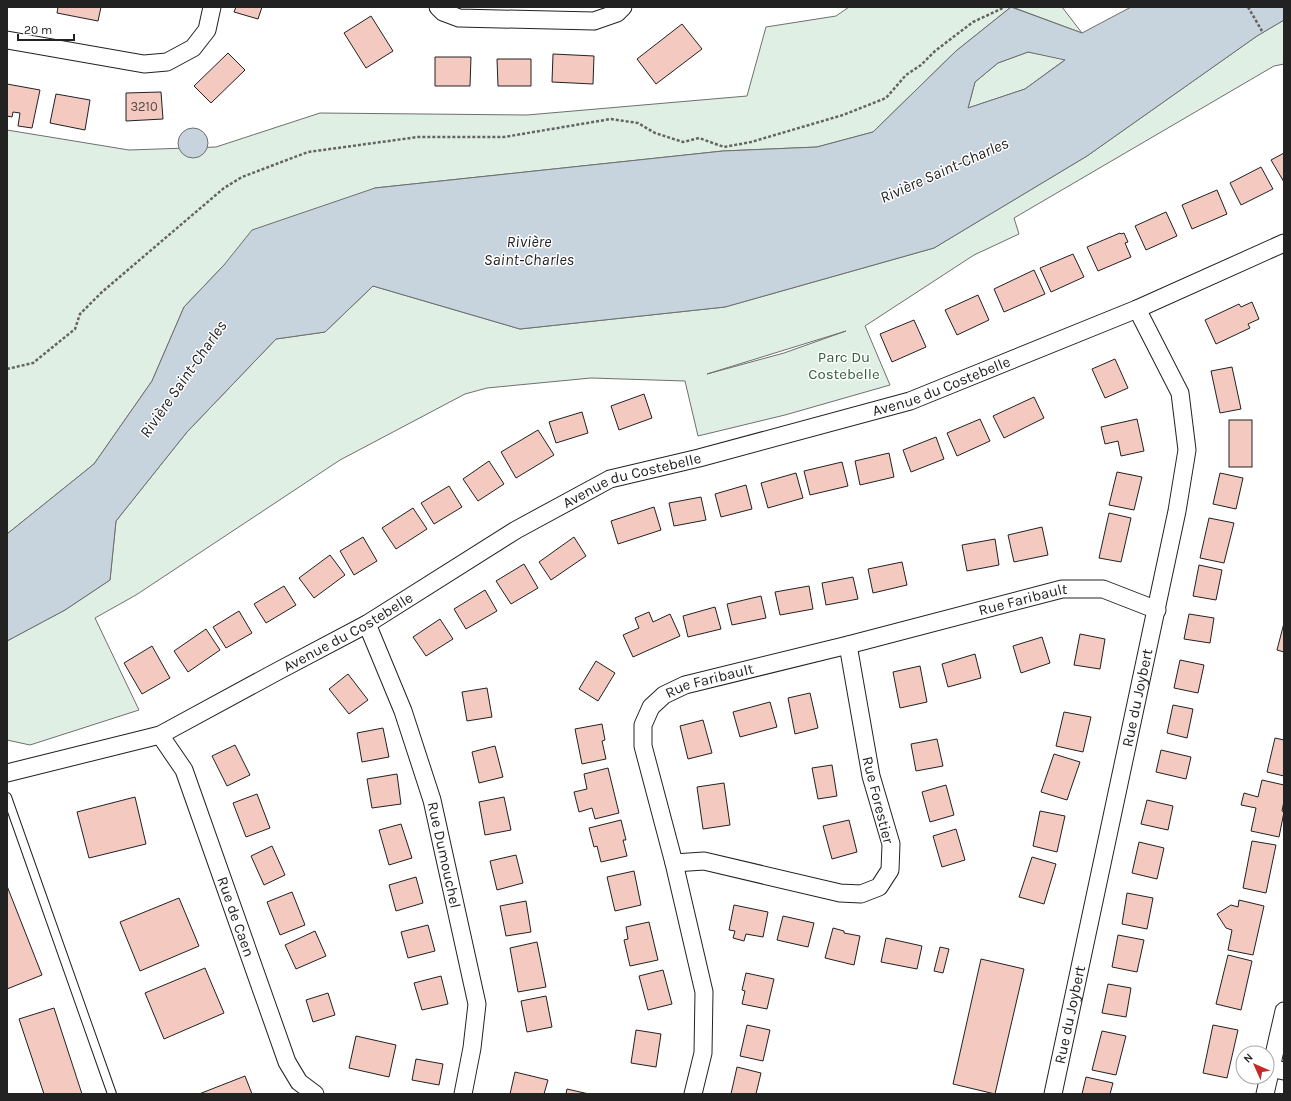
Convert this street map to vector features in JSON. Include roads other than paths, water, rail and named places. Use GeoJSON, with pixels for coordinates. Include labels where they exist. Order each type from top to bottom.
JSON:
{"type":"FeatureCollection","features":[{"type":"Feature","properties":{"kind":"street"},"geometry":{"type":"LineString","coordinates":[[7,40],[144,64],[167,62],[193,48],[207,30],[212,7]]}},
{"type":"Feature","properties":{"kind":"street"},"geometry":{"type":"LineString","coordinates":[[438,7],[443,12],[459,18],[594,21],[617,14],[623,7]]}},
{"type":"Feature","properties":{"kind":"street","name":"Avenue du Costebelle"},"geometry":{"type":"LineString","coordinates":[[7,774],[160,735],[278,670],[367,624],[516,530],[610,479],[699,458],[910,401],[1137,309],[1284,243]]}},
{"type":"Feature","properties":{"kind":"street","name":"Rue du Joybert"},"geometry":{"type":"LineString","coordinates":[[1053,1094],[1177,511],[1187,450],[1180,393],[1137,309]]}},
{"type":"Feature","properties":{"kind":"street","name":"Rue Faribault"},"geometry":{"type":"LineString","coordinates":[[693,1094],[703,1053],[704,992],[674,863],[643,746],[643,725],[651,707],[664,696],[685,685],[848,645],[1062,589],[1103,589],[1156,610]]}},
{"type":"Feature","properties":{"kind":"street","name":"Rue Dumouchel"},"geometry":{"type":"LineString","coordinates":[[367,624],[403,711],[432,800],[477,1004],[472,1048],[463,1094]]}},
{"type":"Feature","properties":{"kind":"street","name":"Rue Forestier"},"geometry":{"type":"LineString","coordinates":[[674,863],[704,861],[840,893],[861,894],[879,887],[890,870],[891,844],[871,776],[848,645]]}},
{"type":"Feature","properties":{"kind":"street","name":"Rue de Caen"},"geometry":{"type":"LineString","coordinates":[[160,735],[184,770],[287,1062],[298,1082],[315,1094]]}},
{"type":"Feature","properties":{"kind":"street"},"geometry":{"type":"LineString","coordinates":[[1265,1094],[1277,1069],[1284,1011]]}},
{"type":"Feature","properties":{"kind":"lane"},"geometry":{"type":"LineString","coordinates":[[7,797],[112,1094]]}},
{"type":"Feature","properties":{"kind":"water","name":"Rivière Saint-Charles"},"geometry":{"type":"Polygon","coordinates":[[[1011,7],[1082,33],[1131,7],[1284,7],[1284,20],[1257,36],[1087,156],[934,248],[725,307],[520,329],[373,286],[325,332],[276,339],[187,432],[116,521],[110,580],[65,610],[7,641],[7,534],[94,464],[152,381],[184,307],[224,265],[252,230],[375,188],[723,151],[817,147],[873,132],[956,51],[1011,7]],[[1028,52],[998,63],[975,82],[968,108],[1025,89],[1065,60],[1028,52]]]}},
{"type":"Feature","properties":{"kind":"water"},"geometry":{"type":"Polygon","coordinates":[[[193,128],[204,132],[208,143],[204,154],[193,158],[182,154],[178,143],[182,132],[193,128]]]}},
{"type":"Feature","properties":{"kind":"park label","name":"Parc Du Costebelle"},"geometry":{"type":"Point","coordinates":[844,366]}}]}
